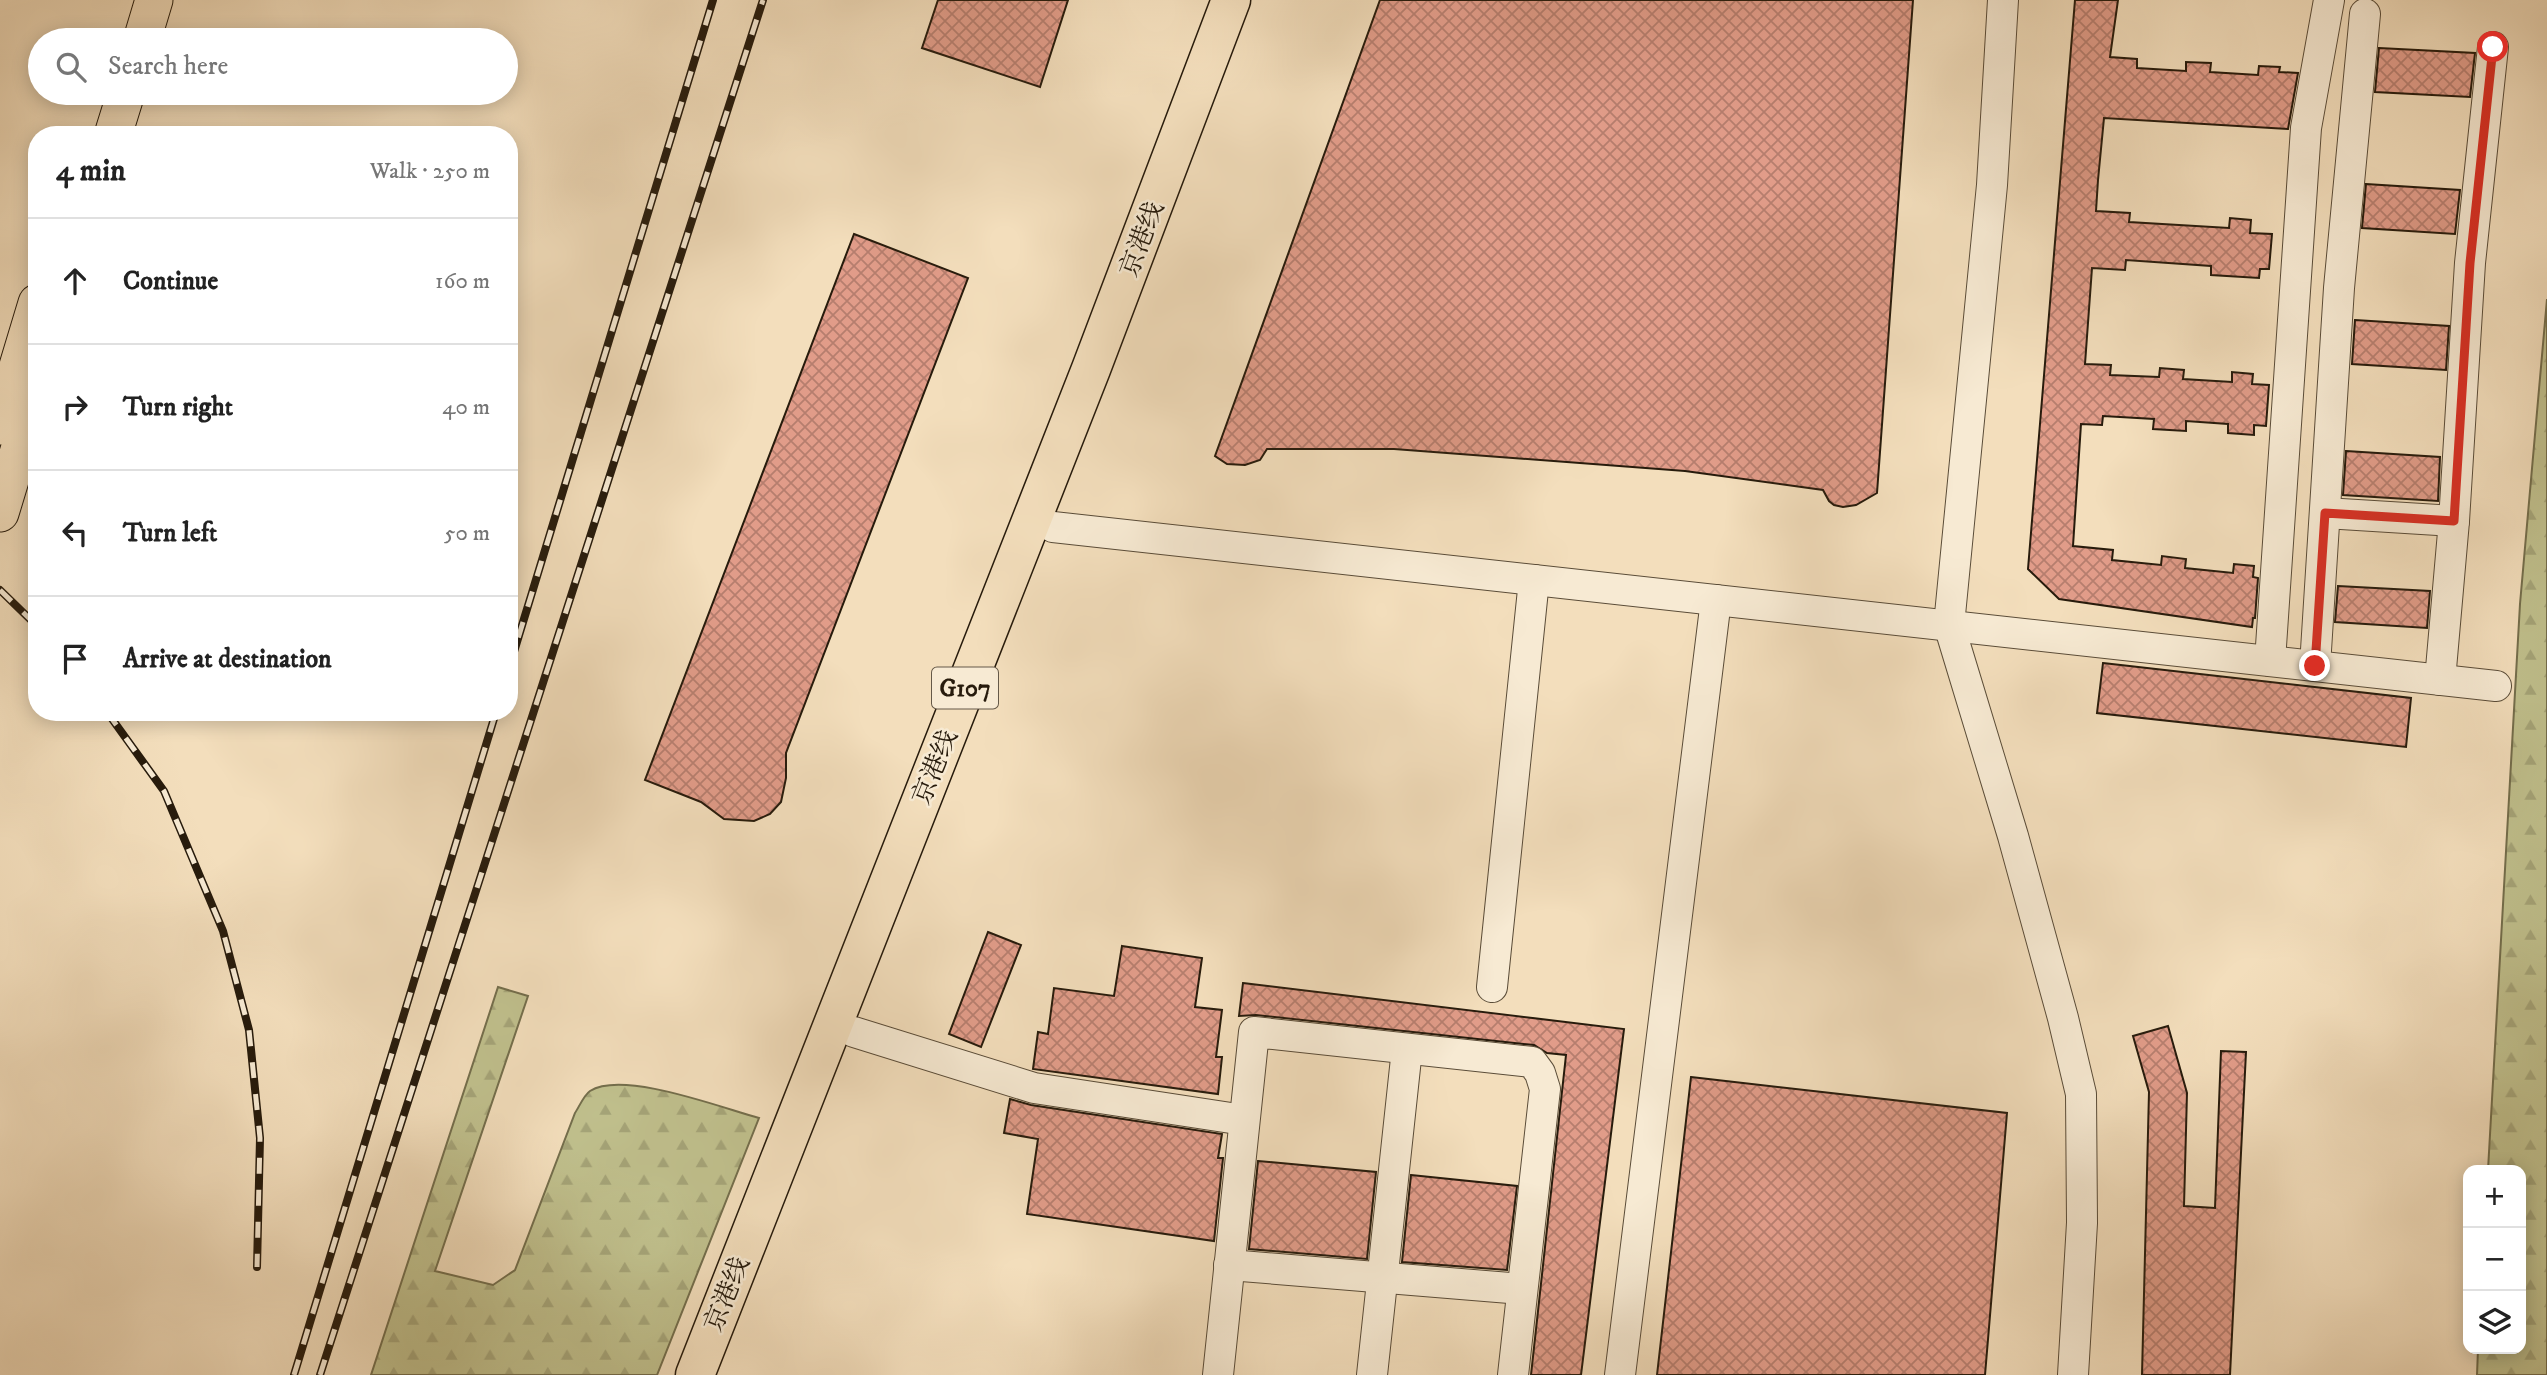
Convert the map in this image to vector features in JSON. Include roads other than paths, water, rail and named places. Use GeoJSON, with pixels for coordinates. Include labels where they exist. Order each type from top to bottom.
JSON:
{"type":"FeatureCollection","features":[{"type":"Feature","properties":{"kind":"highway","name":"京港线"},"geometry":{"type":"LineString","coordinates":[[695,1375],[1091,369],[1231,0]]}},
{"type":"Feature","properties":{"kind":"highway","name":"京港线"},"geometry":{"type":"LineString","coordinates":[[719,1375],[1054,527],[1255,0]]}},
{"type":"Feature","properties":{"kind":"main road"},"geometry":{"type":"LineString","coordinates":[[119,28],[127,0]]}},
{"type":"Feature","properties":{"kind":"main road"},"geometry":{"type":"LineString","coordinates":[[146,28],[154,0]]}},
{"type":"Feature","properties":{"kind":"main road"},"geometry":{"type":"LineString","coordinates":[[90,126],[96,105]]}},
{"type":"Feature","properties":{"kind":"main road"},"geometry":{"type":"LineString","coordinates":[[116,126],[122,105]]}},
{"type":"Feature","properties":{"kind":"main road"},"geometry":{"type":"LineString","coordinates":[[0,426],[28,333]]}},
{"type":"Feature","properties":{"kind":"main road"},"geometry":{"type":"LineString","coordinates":[[0,513],[28,421]]}},
{"type":"Feature","properties":{"kind":"street"},"geometry":{"type":"LineString","coordinates":[[2003,0],[1992,185],[1949,625],[2016,849],[2081,1094],[2082,1223],[2073,1375]]}},
{"type":"Feature","properties":{"kind":"street"},"geometry":{"type":"LineString","coordinates":[[2270,661],[2305,128],[2329,0]]}},
{"type":"Feature","properties":{"kind":"street"},"geometry":{"type":"LineString","coordinates":[[2315,666],[2339,288],[2365,14]]}},
{"type":"Feature","properties":{"kind":"street"},"geometry":{"type":"LineString","coordinates":[[2440,680],[2454,521],[2470,263],[2493,47]]}},
{"type":"Feature","properties":{"kind":"street"},"geometry":{"type":"LineString","coordinates":[[2325,513],[2454,521]]}},
{"type":"Feature","properties":{"kind":"street"},"geometry":{"type":"LineString","coordinates":[[1054,527],[2496,686]]}},
{"type":"Feature","properties":{"kind":"street"},"geometry":{"type":"LineString","coordinates":[[1492,987],[1534,580]]}},
{"type":"Feature","properties":{"kind":"street"},"geometry":{"type":"LineString","coordinates":[[1620,1375],[1716,600]]}},
{"type":"Feature","properties":{"kind":"street"},"geometry":{"type":"LineString","coordinates":[[854,1032],[1034,1088],[1244,1120]]}},
{"type":"Feature","properties":{"kind":"street"},"geometry":{"type":"LineString","coordinates":[[1218,1375],[1254,1032],[1532,1062],[1540,1073],[1545,1089],[1513,1375]]}},
{"type":"Feature","properties":{"kind":"street"},"geometry":{"type":"LineString","coordinates":[[1372,1375],[1407,1049]]}},
{"type":"Feature","properties":{"kind":"street"},"geometry":{"type":"LineString","coordinates":[[1229,1265],[1522,1289]]}},
{"type":"Feature","properties":{"kind":"railway"},"geometry":{"type":"LineString","coordinates":[[518,639],[713,0]]}},
{"type":"Feature","properties":{"kind":"railway"},"geometry":{"type":"LineString","coordinates":[[320,1375],[763,0]]}},
{"type":"Feature","properties":{"kind":"railway"},"geometry":{"type":"LineString","coordinates":[[0,590],[28,617]]}},
{"type":"Feature","properties":{"kind":"railway"},"geometry":{"type":"LineString","coordinates":[[113,721],[164,791],[223,931],[249,1030],[260,1138],[257,1267]]}},
{"type":"Feature","properties":{"kind":"railway"},"geometry":{"type":"LineString","coordinates":[[294,1375],[493,721]]}}]}
